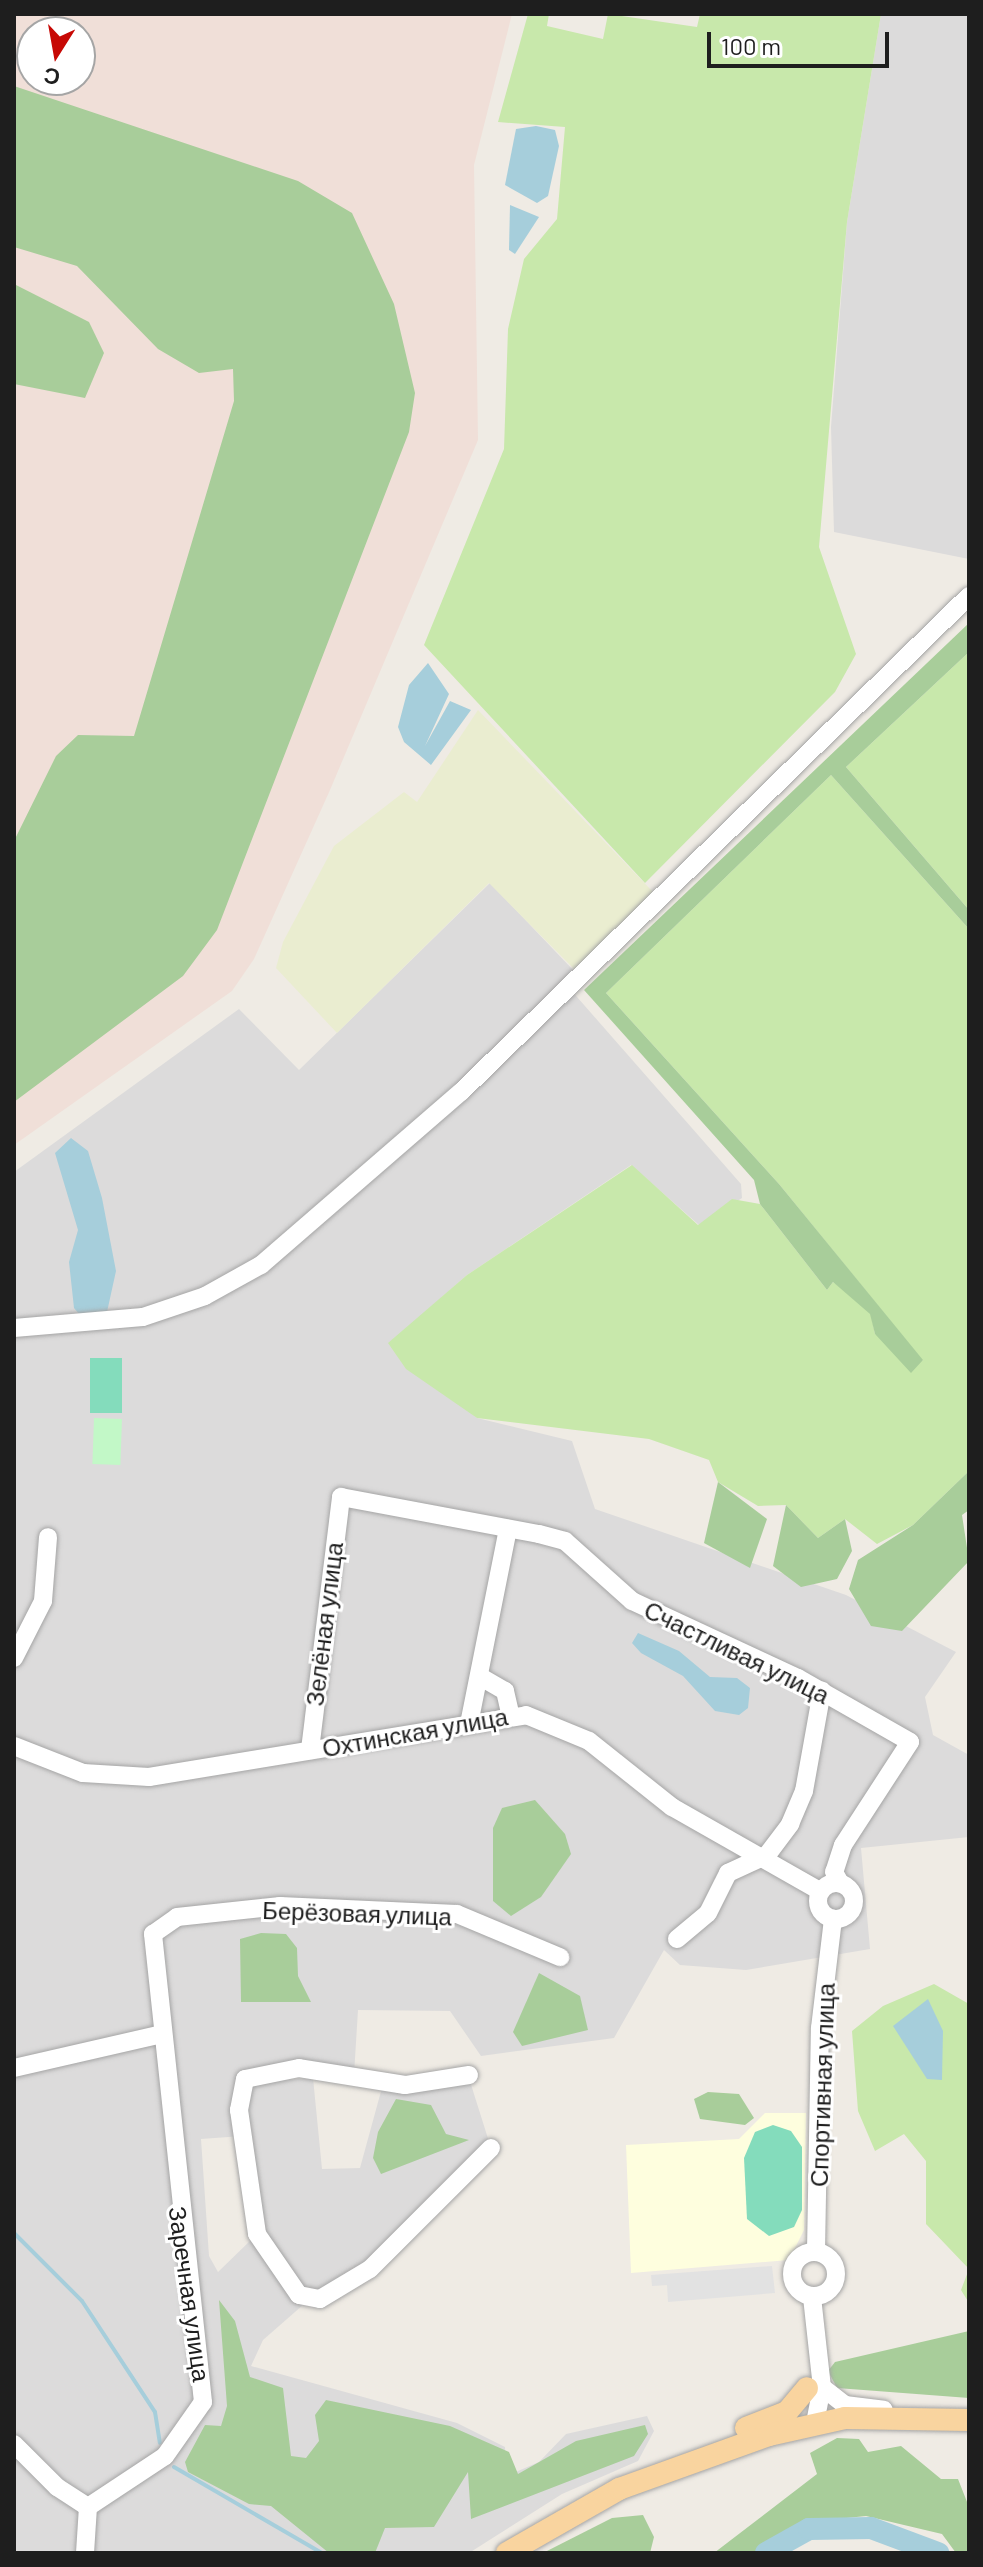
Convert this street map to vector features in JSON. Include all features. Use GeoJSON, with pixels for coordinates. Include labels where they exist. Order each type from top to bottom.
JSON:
{"type":"FeatureCollection","features":[{"type":"Feature","properties":{"kind":"main road"},"geometry":{"type":"LineString","coordinates":[[814,2387],[806,2411],[815,2423]]}},
{"type":"Feature","properties":{"kind":"main road"},"geometry":{"type":"LineString","coordinates":[[690,2460],[715,2440],[787,2412],[814,2387]]}},
{"type":"Feature","properties":{"kind":"main road"},"geometry":{"type":"LineString","coordinates":[[507,2553],[619,2489],[690,2460],[815,2423],[902,2417],[969,2420]]}},
{"type":"Feature","properties":{"kind":"street"},"geometry":{"type":"LineString","coordinates":[[14,1328],[143,1317],[205,1296],[261,1265],[461,1092],[969,596]]}},
{"type":"Feature","properties":{"kind":"street","name":"Счастливая улица"},"geometry":{"type":"LineString","coordinates":[[341,1497],[565,1541],[632,1601],[822,1691],[910,1742],[843,1845],[834,1872],[840,1883]]}},
{"type":"Feature","properties":{"kind":"street","name":"Зелёная улица"},"geometry":{"type":"LineString","coordinates":[[310,1750],[341,1497]]}},
{"type":"Feature","properties":{"kind":"street"},"geometry":{"type":"LineString","coordinates":[[470,1719],[508,1529]]}},
{"type":"Feature","properties":{"kind":"street"},"geometry":{"type":"LineString","coordinates":[[14,1658],[43,1601],[48,1537]]}},
{"type":"Feature","properties":{"kind":"street"},"geometry":{"type":"LineString","coordinates":[[479,1676],[505,1691],[510,1712]]}},
{"type":"Feature","properties":{"kind":"street"},"geometry":{"type":"LineString","coordinates":[[677,1939],[708,1913],[728,1873],[767,1855],[804,1791],[822,1691]]}},
{"type":"Feature","properties":{"kind":"street","name":"Охтинская улица"},"geometry":{"type":"LineString","coordinates":[[14,1746],[83,1773],[149,1777],[510,1712],[589,1741],[672,1807],[767,1855],[820,1891]]}},
{"type":"Feature","properties":{"kind":"street"},"geometry":{"type":"LineString","coordinates":[[833,1919],[820,1912],[820,1891],[840,1883]]}},
{"type":"Feature","properties":{"kind":"street","name":"Спортивная улица"},"geometry":{"type":"LineString","coordinates":[[816,2252],[820,2028],[833,1919],[854,1903],[840,1883]]}},
{"type":"Feature","properties":{"kind":"street","name":"Берёзовая улица"},"geometry":{"type":"LineString","coordinates":[[153,1934],[177,1917],[280,1906],[457,1914],[560,1957]]}},
{"type":"Feature","properties":{"kind":"street","name":"Заречная улица"},"geometry":{"type":"LineString","coordinates":[[88,2507],[165,2456],[203,2402],[153,1934]]}},
{"type":"Feature","properties":{"kind":"street"},"geometry":{"type":"LineString","coordinates":[[14,2068],[162,2034]]}},
{"type":"Feature","properties":{"kind":"street"},"geometry":{"type":"LineString","coordinates":[[469,2075],[405,2085],[299,2068],[245,2079],[239,2110],[257,2234],[299,2295],[320,2299],[370,2269],[491,2148]]}},
{"type":"Feature","properties":{"kind":"street"},"geometry":{"type":"LineString","coordinates":[[812,2304],[798,2291],[791,2270],[816,2252],[835,2266],[836,2278],[812,2304],[814,2387],[845,2405],[902,2417]]}},
{"type":"Feature","properties":{"kind":"street"},"geometry":{"type":"LineString","coordinates":[[14,2444],[57,2487],[88,2507],[85,2553]]}},
{"type":"Feature","properties":{"kind":"shaded area"},"geometry":{"type":"Polygon","coordinates":[[[14,14],[512,14],[474,165],[478,440],[330,790],[254,959],[232,991],[14,1145],[14,14]]]}},
{"type":"Feature","properties":{"kind":"shaded area"},"geometry":{"type":"Polygon","coordinates":[[[881,14],[969,14],[969,559],[834,532],[831,427],[847,222],[881,14]]]}},
{"type":"Feature","properties":{"kind":"shaded area"},"geometry":{"type":"Polygon","coordinates":[[[478,710],[654,893],[575,970],[489,883],[337,1033],[276,968],[283,942],[334,846],[404,792],[417,802],[478,710]]]}},
{"type":"Feature","properties":{"kind":"shaded area"},"geometry":{"type":"Polygon","coordinates":[[[490,883],[574,971],[563,981],[741,1184],[742,1198],[699,1225],[631,1165],[467,1275],[389,1344],[477,1418],[572,1441],[595,1509],[846,1595],[956,1652],[925,1697],[933,1735],[969,1755],[969,1837],[861,1848],[870,1949],[746,1970],[680,1965],[664,1950],[614,2038],[481,2056],[450,2011],[358,2010],[354,2075],[328,2068],[248,2082],[313,2078],[322,2169],[360,2168],[383,2084],[468,2075],[491,2148],[323,2306],[303,2305],[263,2340],[251,2366],[457,2423],[505,2447],[506,2476],[539,2462],[566,2434],[647,2416],[654,2431],[638,2461],[562,2494],[469,2553],[14,2553],[14,1172],[239,1009],[299,1070],[490,883]],[[242,2136],[201,2139],[209,2256],[218,2272],[253,2238],[242,2136]]]}},
{"type":"Feature","properties":{"kind":"shaded area"},"geometry":{"type":"Polygon","coordinates":[[[765,2113],[806,2113],[804,2230],[789,2260],[631,2273],[626,2145],[739,2139],[765,2113]]]}},
{"type":"Feature","properties":{"kind":"shaded area"},"geometry":{"type":"Polygon","coordinates":[[[772,2266],[775,2293],[668,2302],[667,2285],[652,2286],[651,2275],[772,2266]]]}},
{"type":"Feature","properties":{"kind":"green space"},"geometry":{"type":"Polygon","coordinates":[[[528,14],[549,14],[547,26],[603,39],[608,14],[697,27],[700,14],[881,14],[847,222],[819,547],[856,654],[835,692],[645,883],[424,645],[504,449],[508,329],[524,259],[557,219],[565,127],[498,122],[528,14]]]}},
{"type":"Feature","properties":{"kind":"green space"},"geometry":{"type":"Polygon","coordinates":[[[14,86],[16,96],[44,96],[298,181],[352,213],[394,304],[415,393],[409,432],[217,930],[183,976],[14,1102],[14,841],[56,756],[78,735],[134,736],[234,401],[233,369],[199,373],[158,349],[77,266],[14,247],[14,86]]]}},
{"type":"Feature","properties":{"kind":"green space"},"geometry":{"type":"Polygon","coordinates":[[[14,284],[89,322],[104,353],[85,398],[14,384],[14,284]]]}},
{"type":"Feature","properties":{"kind":"green space"},"geometry":{"type":"Polygon","coordinates":[[[969,623],[969,652],[846,767],[969,910],[969,929],[831,775],[606,993],[779,1184],[923,1360],[911,1373],[875,1334],[870,1314],[833,1282],[827,1290],[760,1204],[754,1180],[584,990],[969,623]]]}},
{"type":"Feature","properties":{"kind":"green space"},"geometry":{"type":"Polygon","coordinates":[[[969,652],[969,910],[846,767],[969,652]]]}},
{"type":"Feature","properties":{"kind":"green space"},"geometry":{"type":"Polygon","coordinates":[[[831,775],[969,929],[969,1471],[913,1525],[877,1544],[845,1519],[818,1538],[786,1505],[758,1506],[718,1482],[709,1460],[649,1439],[477,1418],[406,1369],[388,1343],[467,1275],[632,1165],[698,1225],[732,1199],[760,1204],[827,1290],[833,1282],[852,1296],[871,1314],[875,1334],[923,1361],[779,1184],[606,993],[831,775]]]}},
{"type":"Feature","properties":{"kind":"green space"},"geometry":{"type":"Polygon","coordinates":[[[90,1358],[122,1358],[122,1413],[90,1413],[90,1358]]]}},
{"type":"Feature","properties":{"kind":"green space"},"geometry":{"type":"Polygon","coordinates":[[[94,1418],[122,1419],[120,1465],[92,1464],[94,1418]]]}},
{"type":"Feature","properties":{"kind":"green space"},"geometry":{"type":"Polygon","coordinates":[[[969,1471],[969,1510],[962,1515],[969,1561],[902,1631],[871,1626],[849,1589],[858,1560],[913,1525],[969,1471]]]}},
{"type":"Feature","properties":{"kind":"green space"},"geometry":{"type":"Polygon","coordinates":[[[718,1482],[767,1519],[750,1568],[704,1543],[718,1482]]]}},
{"type":"Feature","properties":{"kind":"green space"},"geometry":{"type":"Polygon","coordinates":[[[786,1505],[818,1538],[845,1519],[852,1551],[837,1579],[801,1587],[773,1566],[786,1505]]]}},
{"type":"Feature","properties":{"kind":"green space"},"geometry":{"type":"Polygon","coordinates":[[[535,1800],[565,1834],[571,1854],[541,1897],[511,1916],[493,1901],[493,1828],[502,1808],[535,1800]]]}},
{"type":"Feature","properties":{"kind":"green space"},"geometry":{"type":"Polygon","coordinates":[[[261,1933],[286,1934],[297,1948],[298,1976],[311,2002],[241,2002],[240,1939],[261,1933]]]}},
{"type":"Feature","properties":{"kind":"green space"},"geometry":{"type":"Polygon","coordinates":[[[539,1973],[580,1996],[588,2030],[522,2046],[513,2032],[539,1973]]]}},
{"type":"Feature","properties":{"kind":"green space"},"geometry":{"type":"Polygon","coordinates":[[[934,1984],[969,2004],[969,2269],[926,2224],[926,2161],[904,2134],[875,2151],[858,2111],[852,2031],[883,2006],[934,1984]]]}},
{"type":"Feature","properties":{"kind":"green space"},"geometry":{"type":"Polygon","coordinates":[[[708,2092],[739,2094],[754,2118],[745,2125],[700,2119],[694,2099],[708,2092]]]}},
{"type":"Feature","properties":{"kind":"green space"},"geometry":{"type":"Polygon","coordinates":[[[396,2099],[431,2105],[446,2134],[469,2140],[381,2174],[373,2158],[378,2132],[396,2099]]]}},
{"type":"Feature","properties":{"kind":"green space"},"geometry":{"type":"Polygon","coordinates":[[[773,2125],[791,2131],[802,2147],[802,2210],[794,2227],[769,2236],[747,2219],[744,2158],[755,2132],[773,2125]]]}},
{"type":"Feature","properties":{"kind":"green space"},"geometry":{"type":"Polygon","coordinates":[[[969,2269],[969,2303],[961,2290],[969,2269]]]}},
{"type":"Feature","properties":{"kind":"green space"},"geometry":{"type":"Polygon","coordinates":[[[219,2300],[235,2321],[250,2377],[283,2388],[291,2456],[306,2458],[319,2441],[315,2415],[326,2400],[450,2426],[509,2452],[518,2474],[576,2441],[645,2425],[648,2434],[634,2456],[471,2519],[468,2472],[434,2527],[385,2528],[375,2553],[329,2553],[271,2506],[249,2504],[188,2472],[185,2462],[205,2425],[221,2426],[227,2406],[219,2300]]]}},
{"type":"Feature","properties":{"kind":"green space"},"geometry":{"type":"Polygon","coordinates":[[[969,2331],[969,2398],[837,2388],[828,2371],[835,2362],[969,2331]]]}},
{"type":"Feature","properties":{"kind":"green space"},"geometry":{"type":"Polygon","coordinates":[[[837,2438],[859,2439],[868,2452],[901,2446],[941,2479],[958,2479],[969,2507],[969,2553],[956,2553],[942,2534],[866,2516],[808,2522],[759,2553],[714,2553],[817,2474],[810,2453],[837,2438]]]}},
{"type":"Feature","properties":{"kind":"green space"},"geometry":{"type":"Polygon","coordinates":[[[643,2515],[654,2537],[650,2553],[543,2553],[612,2518],[643,2515]]]}},
{"type":"Feature","properties":{"kind":"water"},"geometry":{"type":"Polygon","coordinates":[[[536,126],[555,130],[559,146],[548,196],[537,203],[505,185],[516,129],[536,126]]]}},
{"type":"Feature","properties":{"kind":"water"},"geometry":{"type":"Polygon","coordinates":[[[510,205],[539,217],[515,254],[509,250],[510,205]]]}},
{"type":"Feature","properties":{"kind":"water"},"geometry":{"type":"Polygon","coordinates":[[[428,663],[449,694],[425,746],[450,701],[471,710],[431,765],[404,742],[398,727],[409,685],[428,663]]]}},
{"type":"Feature","properties":{"kind":"water"},"geometry":{"type":"Polygon","coordinates":[[[71,1138],[88,1151],[102,1198],[116,1271],[107,1312],[80,1315],[74,1308],[69,1262],[78,1230],[55,1153],[71,1138]]]}},
{"type":"Feature","properties":{"kind":"water"},"geometry":{"type":"Polygon","coordinates":[[[638,1633],[679,1651],[710,1677],[737,1678],[750,1688],[748,1708],[739,1715],[715,1711],[683,1676],[641,1653],[632,1643],[638,1633]]]}},
{"type":"Feature","properties":{"kind":"water"},"geometry":{"type":"Polygon","coordinates":[[[928,1999],[943,2031],[942,2080],[927,2079],[893,2026],[928,1999]]]}},
{"type":"Feature","properties":{"kind":"waterway"},"geometry":{"type":"LineString","coordinates":[[14,2233],[82,2301],[155,2412],[160,2443]]}},
{"type":"Feature","properties":{"kind":"waterway"},"geometry":{"type":"LineString","coordinates":[[174,2467],[322,2553]]}},
{"type":"Feature","properties":{"kind":"waterway"},"geometry":{"type":"LineString","coordinates":[[766,2553],[809,2529],[871,2528],[938,2553]]}}]}
